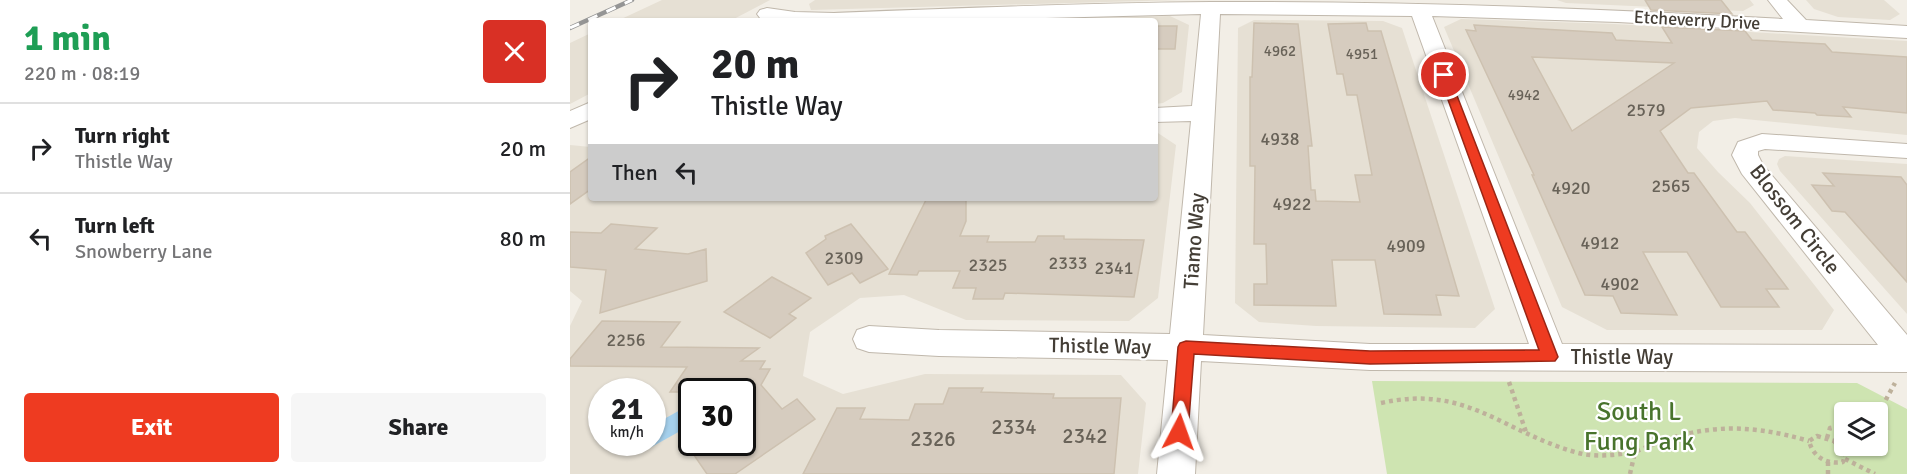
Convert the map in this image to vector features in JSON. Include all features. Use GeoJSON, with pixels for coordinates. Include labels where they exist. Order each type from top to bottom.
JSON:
{"type":"FeatureCollection","features":[{"type":"Feature","properties":{"kind":"street"},"geometry":{"type":"LineString","coordinates":[[761,18],[794,0]]}},
{"type":"Feature","properties":{"kind":"street"},"geometry":{"type":"LineString","coordinates":[[1777,0],[1800,25]]}},
{"type":"Feature","properties":{"kind":"street","name":"Etcheverry Drive"},"geometry":{"type":"LineString","coordinates":[[868,18],[1211,8],[1419,10],[1532,6],[1907,32]]}},
{"type":"Feature","properties":{"kind":"street","name":"Tiamo Way"},"geometry":{"type":"LineString","coordinates":[[1176,474],[1211,8]]}},
{"type":"Feature","properties":{"kind":"street"},"geometry":{"type":"LineString","coordinates":[[1419,10],[1550,357]]}},
{"type":"Feature","properties":{"kind":"street","name":"Etcheverry Drive"},"geometry":{"type":"LineString","coordinates":[[761,18],[795,18]]}},
{"type":"Feature","properties":{"kind":"street"},"geometry":{"type":"LineString","coordinates":[[570,121],[588,111]]}},
{"type":"Feature","properties":{"kind":"street"},"geometry":{"type":"LineString","coordinates":[[1158,115],[1204,113]]}},
{"type":"Feature","properties":{"kind":"street"},"geometry":{"type":"LineString","coordinates":[[570,126],[588,129]]}},
{"type":"Feature","properties":{"kind":"street","name":"Blossom Circle"},"geometry":{"type":"LineString","coordinates":[[1904,366],[1751,168],[1745,155],[1747,147],[1762,141],[1907,151]]}},
{"type":"Feature","properties":{"kind":"street","name":"Thistle Way"},"geometry":{"type":"LineString","coordinates":[[869,339],[939,343],[1186,347],[1370,357],[1550,357],[1904,366]]}},
{"type":"Feature","properties":{"kind":"path"},"geometry":{"type":"LineString","coordinates":[[1884,402],[1904,366]]}},
{"type":"Feature","properties":{"kind":"path"},"geometry":{"type":"LineString","coordinates":[[1509,382],[1526,432]]}},
{"type":"Feature","properties":{"kind":"path"},"geometry":{"type":"LineString","coordinates":[[1381,403],[1423,397],[1444,400],[1471,408],[1557,446],[1592,456],[1635,452],[1655,442],[1686,432],[1728,427],[1756,427],[1809,441],[1817,436],[1827,438],[1841,447],[1845,459],[1875,474]]}},
{"type":"Feature","properties":{"kind":"path"},"geometry":{"type":"LineString","coordinates":[[1827,438],[1830,428],[1834,427]]}},
{"type":"Feature","properties":{"kind":"path"},"geometry":{"type":"LineString","coordinates":[[1809,441],[1816,455],[1828,462],[1839,464],[1845,459]]}},
{"type":"Feature","properties":{"kind":"path"},"geometry":{"type":"LineString","coordinates":[[1630,474],[1635,452]]}},
{"type":"Feature","properties":{"kind":"path"},"geometry":{"type":"LineString","coordinates":[[1828,462],[1828,474]]}},
{"type":"Feature","properties":{"kind":"shaded area"},"geometry":{"type":"Polygon","coordinates":[[[662,0],[770,0],[736,18],[623,18],[662,0]]]}},
{"type":"Feature","properties":{"kind":"shaded area"},"geometry":{"type":"Polygon","coordinates":[[[815,0],[1178,0],[811,10],[809,4],[815,0]]]}},
{"type":"Feature","properties":{"kind":"shaded area"},"geometry":{"type":"Polygon","coordinates":[[[1557,0],[1750,0],[1754,5],[1743,11],[1566,3],[1557,0]]]}},
{"type":"Feature","properties":{"kind":"shaded area"},"geometry":{"type":"Polygon","coordinates":[[[1806,0],[1884,0],[1900,14],[1890,20],[1838,17],[1814,9],[1806,0]]]}},
{"type":"Feature","properties":{"kind":"shaded area"},"geometry":{"type":"Polygon","coordinates":[[[1170,16],[1189,25],[1182,92],[1158,104],[1158,18],[1106,18],[1170,16]]]}},
{"type":"Feature","properties":{"kind":"shaded area"},"geometry":{"type":"Polygon","coordinates":[[[1461,19],[1614,24],[1907,41],[1907,135],[1735,118],[1713,121],[1699,132],[1697,148],[1750,203],[1834,310],[1822,330],[1607,330],[1562,307],[1444,27],[1461,19]]]}},
{"type":"Feature","properties":{"kind":"shaded area"},"geometry":{"type":"Polygon","coordinates":[[[1254,20],[1383,21],[1402,28],[1495,309],[1475,328],[1316,326],[1259,322],[1235,303],[1238,28],[1254,20]]]}},
{"type":"Feature","properties":{"kind":"shaded area"},"geometry":{"type":"Polygon","coordinates":[[[588,34],[588,95],[570,104],[570,43],[588,34]]]}},
{"type":"Feature","properties":{"kind":"shaded area"},"geometry":{"type":"Polygon","coordinates":[[[1158,133],[1176,145],[1158,298],[1129,321],[966,320],[904,295],[860,298],[810,332],[803,376],[843,394],[925,374],[1121,375],[1146,403],[1138,474],[570,474],[570,326],[582,301],[570,291],[570,145],[588,147],[588,201],[1158,201],[1158,133]]]}},
{"type":"Feature","properties":{"kind":"shaded area"},"geometry":{"type":"Polygon","coordinates":[[[1785,156],[1907,164],[1907,314],[1780,171],[1777,164],[1779,159],[1785,156]]]}},
{"type":"Feature","properties":{"kind":"green space","name":"South L Fung Park"},"geometry":{"type":"Polygon","coordinates":[[[1372,381],[1857,383],[1907,409],[1907,474],[1387,474],[1372,381]]]}},
{"type":"Feature","properties":{"kind":"water"},"geometry":{"type":"Polygon","coordinates":[[[678,411],[678,432],[666,439],[666,418],[678,411]]]}},
{"type":"Feature","properties":{"kind":"building"},"geometry":{"type":"Polygon","coordinates":[[[1645,0],[1721,0],[1732,14],[1651,10],[1645,0]]]}},
{"type":"Feature","properties":{"kind":"building"},"geometry":{"type":"Polygon","coordinates":[[[1254,23],[1298,24],[1312,146],[1308,146],[1311,190],[1315,190],[1316,201],[1360,202],[1355,175],[1372,175],[1357,95],[1347,95],[1343,74],[1337,74],[1328,24],[1366,23],[1368,31],[1381,31],[1459,296],[1436,295],[1441,315],[1384,314],[1375,260],[1332,260],[1336,306],[1254,305],[1254,284],[1267,284],[1266,244],[1254,244],[1255,166],[1250,166],[1250,77],[1252,77],[1254,23]]]}},
{"type":"Feature","properties":{"kind":"building"},"geometry":{"type":"Polygon","coordinates":[[[1474,25],[1612,33],[1616,40],[1672,43],[1662,27],[1745,31],[1752,40],[1825,44],[1832,52],[1907,57],[1907,113],[1843,107],[1851,117],[1817,115],[1773,110],[1767,101],[1691,108],[1660,131],[1688,173],[1694,173],[1737,232],[1745,232],[1788,289],[1766,289],[1779,307],[1721,307],[1687,252],[1643,252],[1677,315],[1621,313],[1613,296],[1585,295],[1532,175],[1534,175],[1466,30],[1476,31],[1474,25]],[[1532,57],[1572,131],[1674,63],[1532,57]]]}},
{"type":"Feature","properties":{"kind":"building"},"geometry":{"type":"Polygon","coordinates":[[[1158,26],[1177,26],[1175,49],[1158,49],[1158,26]]]}},
{"type":"Feature","properties":{"kind":"building"},"geometry":{"type":"Polygon","coordinates":[[[588,159],[588,191],[570,204],[570,172],[588,159]]]}},
{"type":"Feature","properties":{"kind":"building"},"geometry":{"type":"Polygon","coordinates":[[[1823,173],[1901,177],[1907,185],[1907,282],[1845,212],[1832,211],[1812,185],[1834,186],[1823,173]]]}},
{"type":"Feature","properties":{"kind":"building"},"geometry":{"type":"Polygon","coordinates":[[[926,201],[966,201],[966,221],[960,236],[989,236],[987,242],[1035,242],[1038,236],[1064,236],[1064,239],[1144,240],[1134,297],[1005,293],[1003,299],[973,299],[976,288],[953,288],[960,271],[919,271],[917,275],[889,274],[926,201]]]}},
{"type":"Feature","properties":{"kind":"building"},"geometry":{"type":"Polygon","coordinates":[[[611,224],[657,228],[635,249],[688,254],[706,249],[707,281],[600,313],[606,270],[570,267],[570,232],[601,233],[611,224]]]}},
{"type":"Feature","properties":{"kind":"building"},"geometry":{"type":"Polygon","coordinates":[[[851,224],[888,269],[860,283],[852,273],[828,285],[806,253],[826,239],[825,236],[851,224]]]}},
{"type":"Feature","properties":{"kind":"building"},"geometry":{"type":"Polygon","coordinates":[[[772,277],[811,298],[789,314],[796,318],[770,338],[724,312],[772,277]]]}},
{"type":"Feature","properties":{"kind":"building"},"geometry":{"type":"Polygon","coordinates":[[[602,321],[680,322],[661,347],[759,348],[741,361],[765,361],[760,369],[770,369],[761,385],[782,409],[797,399],[815,419],[735,474],[707,474],[695,456],[756,456],[756,378],[680,378],[687,367],[570,366],[570,359],[602,321]]]}},
{"type":"Feature","properties":{"kind":"building"},"geometry":{"type":"Polygon","coordinates":[[[678,380],[678,392],[670,392],[678,380]]]}},
{"type":"Feature","properties":{"kind":"building"},"geometry":{"type":"Polygon","coordinates":[[[949,388],[983,388],[981,392],[1054,394],[1053,398],[1121,398],[1114,474],[803,474],[837,408],[865,408],[860,419],[909,420],[915,404],[943,404],[949,388]]]}},
{"type":"Feature","properties":{"kind":"railway"},"geometry":{"type":"LineString","coordinates":[[592,18],[632,0]]}},
{"type":"Feature","properties":{"kind":"railway"},"geometry":{"type":"LineString","coordinates":[[570,28],[588,20]]}},
{"type":"Feature","properties":{"kind":"route"},"geometry":{"type":"LineString","coordinates":[[1179,432],[1186,347],[1370,357],[1550,357],[1444,75]]}}]}
